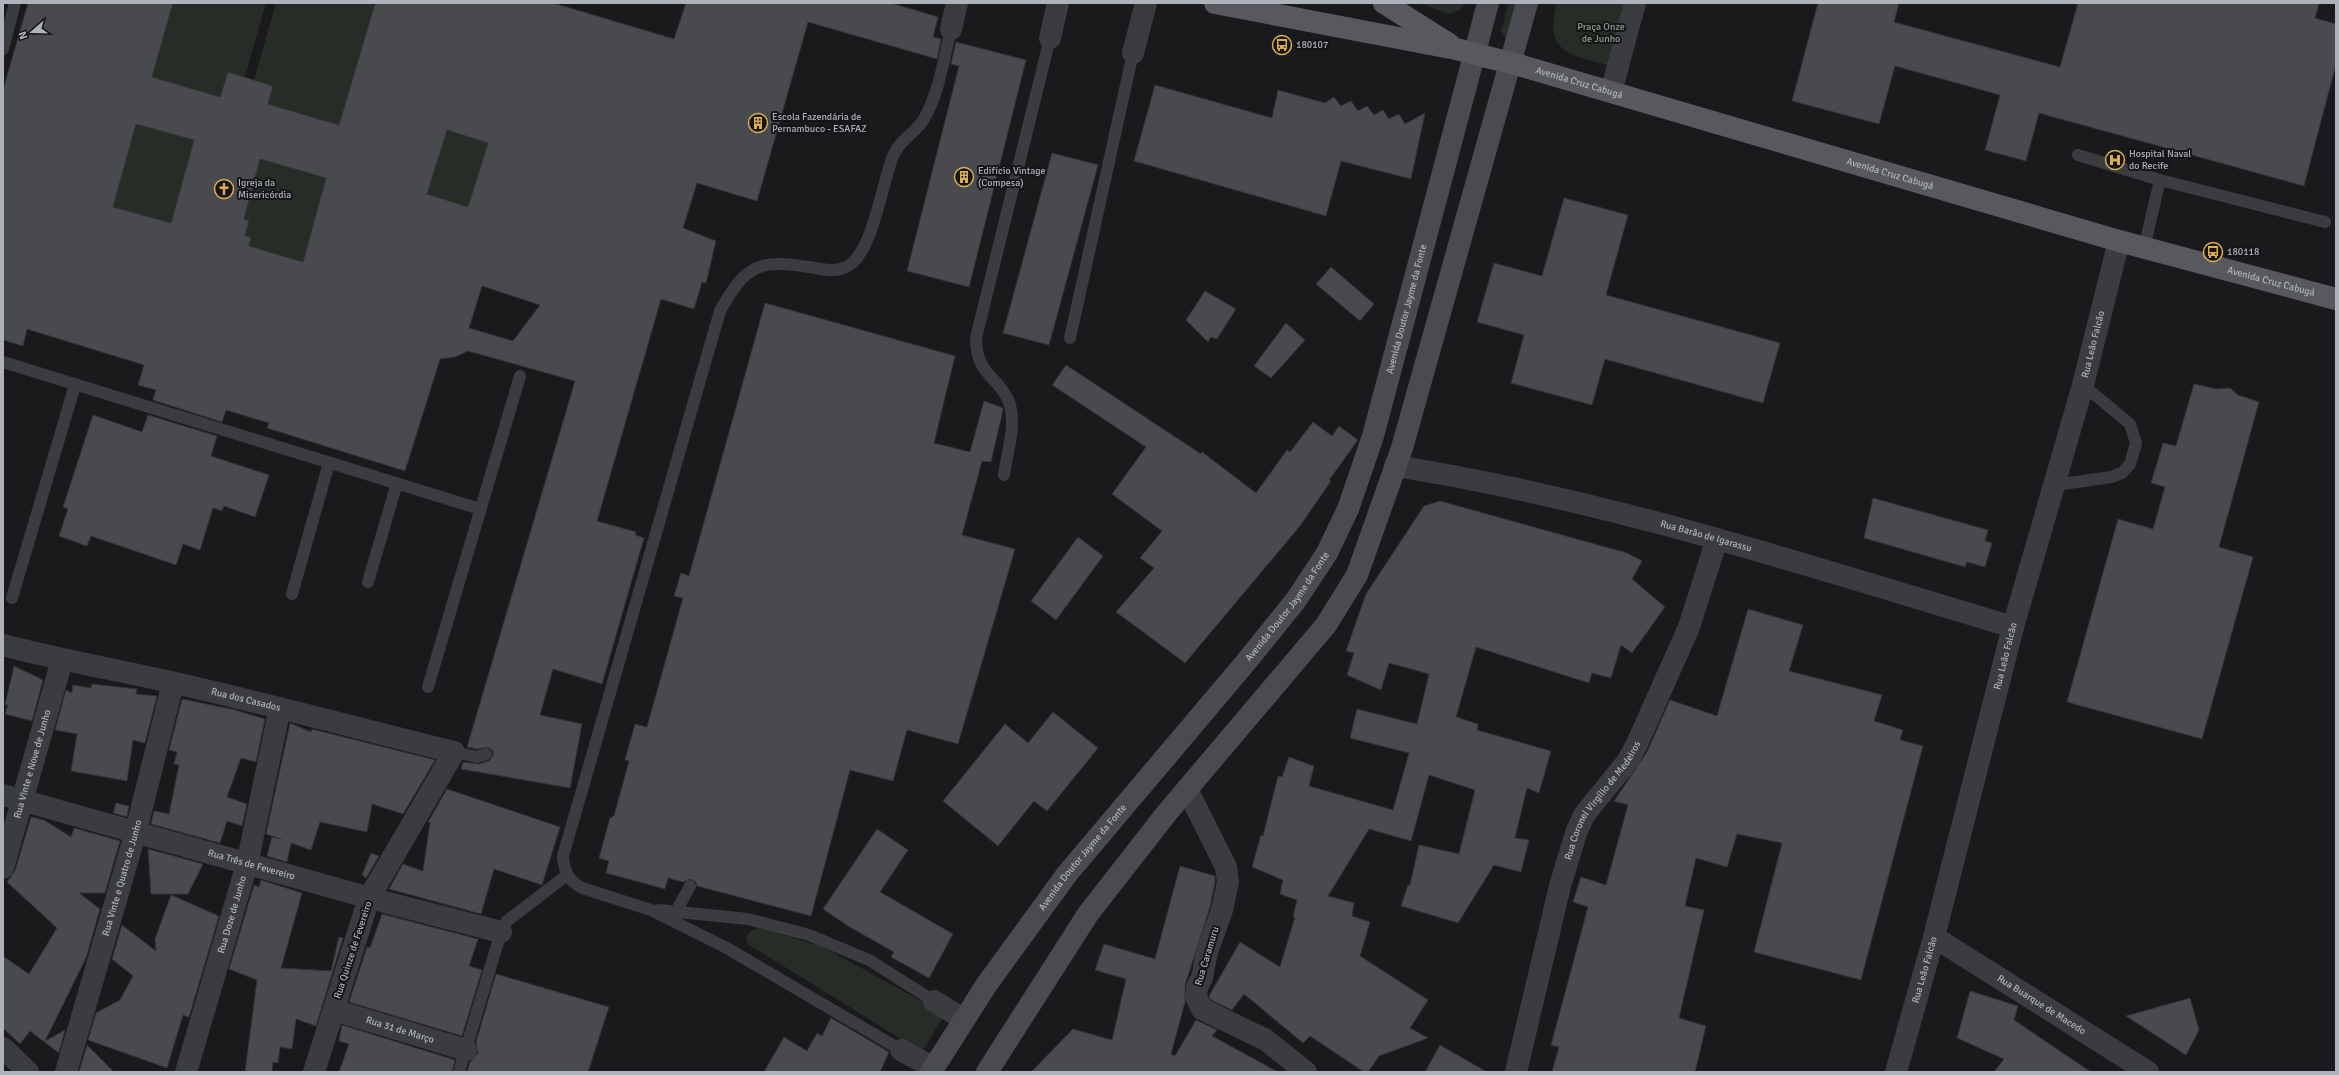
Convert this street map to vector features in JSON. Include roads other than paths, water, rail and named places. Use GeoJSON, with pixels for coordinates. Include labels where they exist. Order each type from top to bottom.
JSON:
{"type":"FeatureCollection","features":[{"type":"Feature","properties":{"kind":"main road","name":"Avenida Cruz Cabugá"},"geometry":{"type":"LineString","coordinates":[[1215,3],[1466,52],[1510,63],[2119,241],[2332,296]]}},
{"type":"Feature","properties":{"kind":"main road","name":"Avenida Cruz Cabugá"},"geometry":{"type":"LineString","coordinates":[[1384,3],[1466,52]]}},
{"type":"Feature","properties":{"kind":"main road","name":"Avenida Doutor Jayme da Fonte"},"geometry":{"type":"LineString","coordinates":[[932,1070],[963,1019],[1067,874],[1246,662],[1296,600],[1327,553],[1348,509],[1373,436],[1466,52],[1488,3]]}},
{"type":"Feature","properties":{"kind":"main road"},"geometry":{"type":"LineString","coordinates":[[987,1072],[1088,914],[1187,789],[1326,624],[1357,575],[1402,448],[1527,3]]}},
{"type":"Feature","properties":{"kind":"street"},"geometry":{"type":"LineString","coordinates":[[951,29],[957,3]]}},
{"type":"Feature","properties":{"kind":"street"},"geometry":{"type":"LineString","coordinates":[[1050,38],[1058,3]]}},
{"type":"Feature","properties":{"kind":"street"},"geometry":{"type":"LineString","coordinates":[[1133,53],[1146,3]]}},
{"type":"Feature","properties":{"kind":"street"},"geometry":{"type":"LineString","coordinates":[[1611,92],[1635,3]]}},
{"type":"Feature","properties":{"kind":"street","name":"Rua Leão Falcão"},"geometry":{"type":"LineString","coordinates":[[1896,1072],[1934,937],[2013,626],[2056,485],[2119,241]]}},
{"type":"Feature","properties":{"kind":"street","name":"Rua Barão de Igarassu"},"geometry":{"type":"LineString","coordinates":[[1395,466],[1585,504],[1717,539],[2013,626]]}},
{"type":"Feature","properties":{"kind":"street","name":"Rua Coronel Virgílio de Medeiros"},"geometry":{"type":"LineString","coordinates":[[1516,1072],[1560,886],[1576,833],[1584,815],[1627,762],[1636,746],[1689,627],[1717,539]]}},
{"type":"Feature","properties":{"kind":"street","name":"Rua dos Casados"},"geometry":{"type":"LineString","coordinates":[[3,645],[62,660],[173,683],[280,708],[454,752]]}},
{"type":"Feature","properties":{"kind":"street","name":"Rua Vinte e Nove de Junho"},"geometry":{"type":"LineString","coordinates":[[3,868],[24,800],[62,660]]}},
{"type":"Feature","properties":{"kind":"street","name":"Rua Vinte e Quatro de Junho"},"geometry":{"type":"LineString","coordinates":[[66,1072],[136,831],[173,683]]}},
{"type":"Feature","properties":{"kind":"street","name":"Rua Doze de Junho"},"geometry":{"type":"LineString","coordinates":[[186,1072],[247,864],[280,708]]}},
{"type":"Feature","properties":{"kind":"street","name":"Rua Quinze de Fevereiro"},"geometry":{"type":"LineString","coordinates":[[314,1072],[370,898],[454,752]]}},
{"type":"Feature","properties":{"kind":"street","name":"Rua Caramuru"},"geometry":{"type":"LineString","coordinates":[[1187,789],[1226,867],[1228,882],[1222,910],[1207,952],[1196,997],[1202,1009],[1266,1040],[1306,1072]]}},
{"type":"Feature","properties":{"kind":"street","name":"Rua Três de Fevereiro"},"geometry":{"type":"LineString","coordinates":[[3,795],[136,831],[370,898],[501,932]]}},
{"type":"Feature","properties":{"kind":"street","name":"Rua Buarque de Macedo"},"geometry":{"type":"LineString","coordinates":[[1934,937],[2148,1072]]}},
{"type":"Feature","properties":{"kind":"street"},"geometry":{"type":"LineString","coordinates":[[934,1001],[963,1019]]}},
{"type":"Feature","properties":{"kind":"street","name":"Rua 31 de Março"},"geometry":{"type":"LineString","coordinates":[[334,1010],[466,1050]]}},
{"type":"Feature","properties":{"kind":"street"},"geometry":{"type":"LineString","coordinates":[[3,1048],[28,1072]]}},
{"type":"Feature","properties":{"kind":"street"},"geometry":{"type":"LineString","coordinates":[[901,1050],[932,1070]]}},
{"type":"Feature","properties":{"kind":"lane"},"geometry":{"type":"LineString","coordinates":[[3,49],[15,3]]}},
{"type":"Feature","properties":{"kind":"lane"},"geometry":{"type":"LineString","coordinates":[[934,1001],[869,960],[809,935],[748,919],[673,916],[582,888],[573,882],[567,875],[563,856],[720,311],[733,288],[756,267],[767,263],[786,263],[827,270],[840,269],[858,260],[869,234],[893,155],[924,119],[933,100],[951,29]]}},
{"type":"Feature","properties":{"kind":"lane"},"geometry":{"type":"LineString","coordinates":[[1004,475],[1012,426],[1012,412],[1004,394],[987,375],[980,363],[976,350],[976,338],[1050,38]]}},
{"type":"Feature","properties":{"kind":"lane"},"geometry":{"type":"LineString","coordinates":[[1070,338],[1133,53]]}},
{"type":"Feature","properties":{"kind":"lane"},"geometry":{"type":"LineString","coordinates":[[2078,155],[2160,180],[2326,222]]}},
{"type":"Feature","properties":{"kind":"lane"},"geometry":{"type":"LineString","coordinates":[[2144,248],[2160,180]]}},
{"type":"Feature","properties":{"kind":"lane"},"geometry":{"type":"LineString","coordinates":[[3,362],[480,509]]}},
{"type":"Feature","properties":{"kind":"lane"},"geometry":{"type":"LineString","coordinates":[[428,687],[520,376]]}},
{"type":"Feature","properties":{"kind":"lane"},"geometry":{"type":"LineString","coordinates":[[12,598],[75,385]]}},
{"type":"Feature","properties":{"kind":"lane"},"geometry":{"type":"LineString","coordinates":[[2056,485],[2111,477],[2122,473],[2130,464],[2136,443],[2130,424],[2083,385]]}},
{"type":"Feature","properties":{"kind":"lane"},"geometry":{"type":"LineString","coordinates":[[292,594],[329,463]]}},
{"type":"Feature","properties":{"kind":"lane"},"geometry":{"type":"LineString","coordinates":[[368,582],[397,484]]}},
{"type":"Feature","properties":{"kind":"lane","name":"Rua dos Casados"},"geometry":{"type":"LineString","coordinates":[[454,752],[477,757],[486,754]]}},
{"type":"Feature","properties":{"kind":"lane"},"geometry":{"type":"LineString","coordinates":[[459,1072],[501,932],[507,921],[567,875]]}},
{"type":"Feature","properties":{"kind":"lane"},"geometry":{"type":"LineString","coordinates":[[673,916],[690,886]]}},
{"type":"Feature","properties":{"kind":"lane"},"geometry":{"type":"LineString","coordinates":[[673,916],[901,1050]]}},
{"type":"Feature","properties":{"kind":"place","name":"180107"},"geometry":{"type":"Point","coordinates":[1282,45]}},
{"type":"Feature","properties":{"kind":"place","name":"Escola Fazendária de Pernambuco - ESAFAZ"},"geometry":{"type":"Point","coordinates":[758,123]}},
{"type":"Feature","properties":{"kind":"place","name":"Hospital Naval do Recife"},"geometry":{"type":"Point","coordinates":[2115,160]}},
{"type":"Feature","properties":{"kind":"place","name":"Edifício Vintage (Compesa)"},"geometry":{"type":"Point","coordinates":[964,177]}},
{"type":"Feature","properties":{"kind":"place","name":"Igreja da Misericórdia"},"geometry":{"type":"Point","coordinates":[224,189]}},
{"type":"Feature","properties":{"kind":"place","name":"180118"},"geometry":{"type":"Point","coordinates":[2213,252]}},
{"type":"Feature","properties":{"kind":"park label","name":"Praça Onze de Junho"},"geometry":{"type":"Point","coordinates":[1601,32]}}]}
